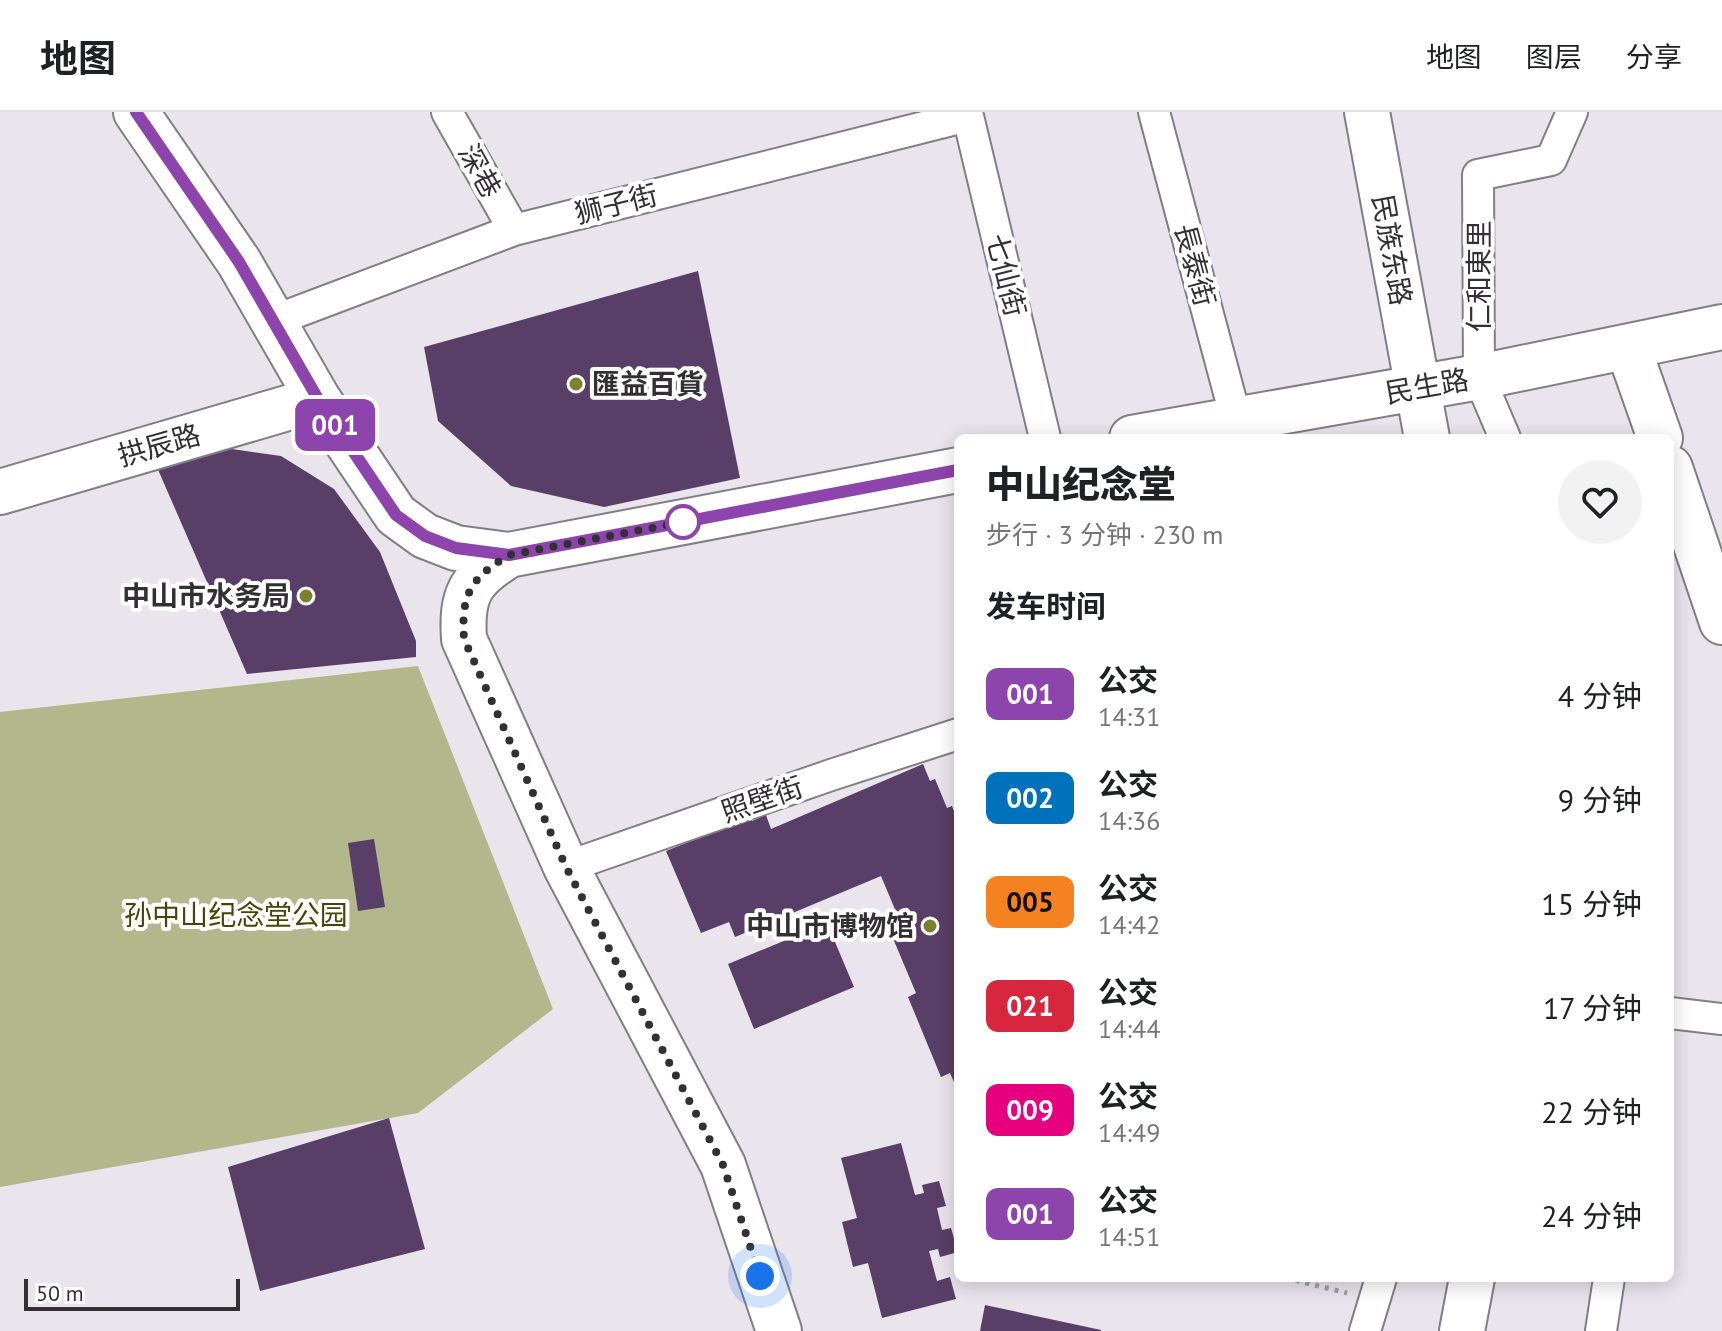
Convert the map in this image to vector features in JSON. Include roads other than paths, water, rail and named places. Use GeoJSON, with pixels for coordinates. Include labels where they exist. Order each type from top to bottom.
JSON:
{"type":"FeatureCollection","features":[{"type":"Feature","properties":{"kind":"street"},"geometry":{"type":"LineString","coordinates":[[136,112],[239,262],[318,399],[396,515],[425,536],[456,548],[509,555],[954,471]]}},
{"type":"Feature","properties":{"kind":"street","name":"深巷"},"geometry":{"type":"LineString","coordinates":[[447,112],[514,230]]}},
{"type":"Feature","properties":{"kind":"street","name":"長泰街"},"geometry":{"type":"LineString","coordinates":[[1154,112],[1260,423]]}},
{"type":"Feature","properties":{"kind":"street","name":"民族东路"},"geometry":{"type":"LineString","coordinates":[[1367,112],[1426,434]]}},
{"type":"Feature","properties":{"kind":"street","name":"仁和東里"},"geometry":{"type":"LineString","coordinates":[[1479,377],[1478,175],[1551,160],[1572,112]]}},
{"type":"Feature","properties":{"kind":"street","name":"狮子街"},"geometry":{"type":"LineString","coordinates":[[273,321],[514,230],[967,114]]}},
{"type":"Feature","properties":{"kind":"street","name":"七仙街"},"geometry":{"type":"LineString","coordinates":[[967,114],[1044,434]]}},
{"type":"Feature","properties":{"kind":"street","name":"民生路"},"geometry":{"type":"LineString","coordinates":[[1166,434],[1260,423],[1417,387],[1722,327]]}},
{"type":"Feature","properties":{"kind":"street"},"geometry":{"type":"LineString","coordinates":[[1628,347],[1659,434]]}},
{"type":"Feature","properties":{"kind":"street"},"geometry":{"type":"LineString","coordinates":[[1479,377],[1503,434]]}},
{"type":"Feature","properties":{"kind":"street","name":"拱辰路"},"geometry":{"type":"LineString","coordinates":[[0,492],[318,399]]}},
{"type":"Feature","properties":{"kind":"street"},"geometry":{"type":"LineString","coordinates":[[1674,480],[1722,622]]}},
{"type":"Feature","properties":{"kind":"street"},"geometry":{"type":"LineString","coordinates":[[509,555],[489,567],[465,600],[464,639],[566,867],[723,1165],[779,1331]]}},
{"type":"Feature","properties":{"kind":"street","name":"照壁街"},"geometry":{"type":"LineString","coordinates":[[566,867],[954,735]]}},
{"type":"Feature","properties":{"kind":"street"},"geometry":{"type":"LineString","coordinates":[[1674,1013],[1722,1019]]}},
{"type":"Feature","properties":{"kind":"street"},"geometry":{"type":"LineString","coordinates":[[1365,1331],[1380,1282]]}},
{"type":"Feature","properties":{"kind":"street"},"geometry":{"type":"LineString","coordinates":[[1462,1331],[1471,1282]]}},
{"type":"Feature","properties":{"kind":"street"},"geometry":{"type":"LineString","coordinates":[[1601,1331],[1608,1282]]}},
{"type":"Feature","properties":{"kind":"place","name":"匯益百貨"},"geometry":{"type":"Point","coordinates":[576,384]}},
{"type":"Feature","properties":{"kind":"place","name":"中山市水务局"},"geometry":{"type":"Point","coordinates":[306,596]}},
{"type":"Feature","properties":{"kind":"place","name":"中山市博物馆"},"geometry":{"type":"Point","coordinates":[930,926]}},
{"type":"Feature","properties":{"kind":"park label","name":"孙中山纪念堂公园"},"geometry":{"type":"Point","coordinates":[236,915]}}]}
